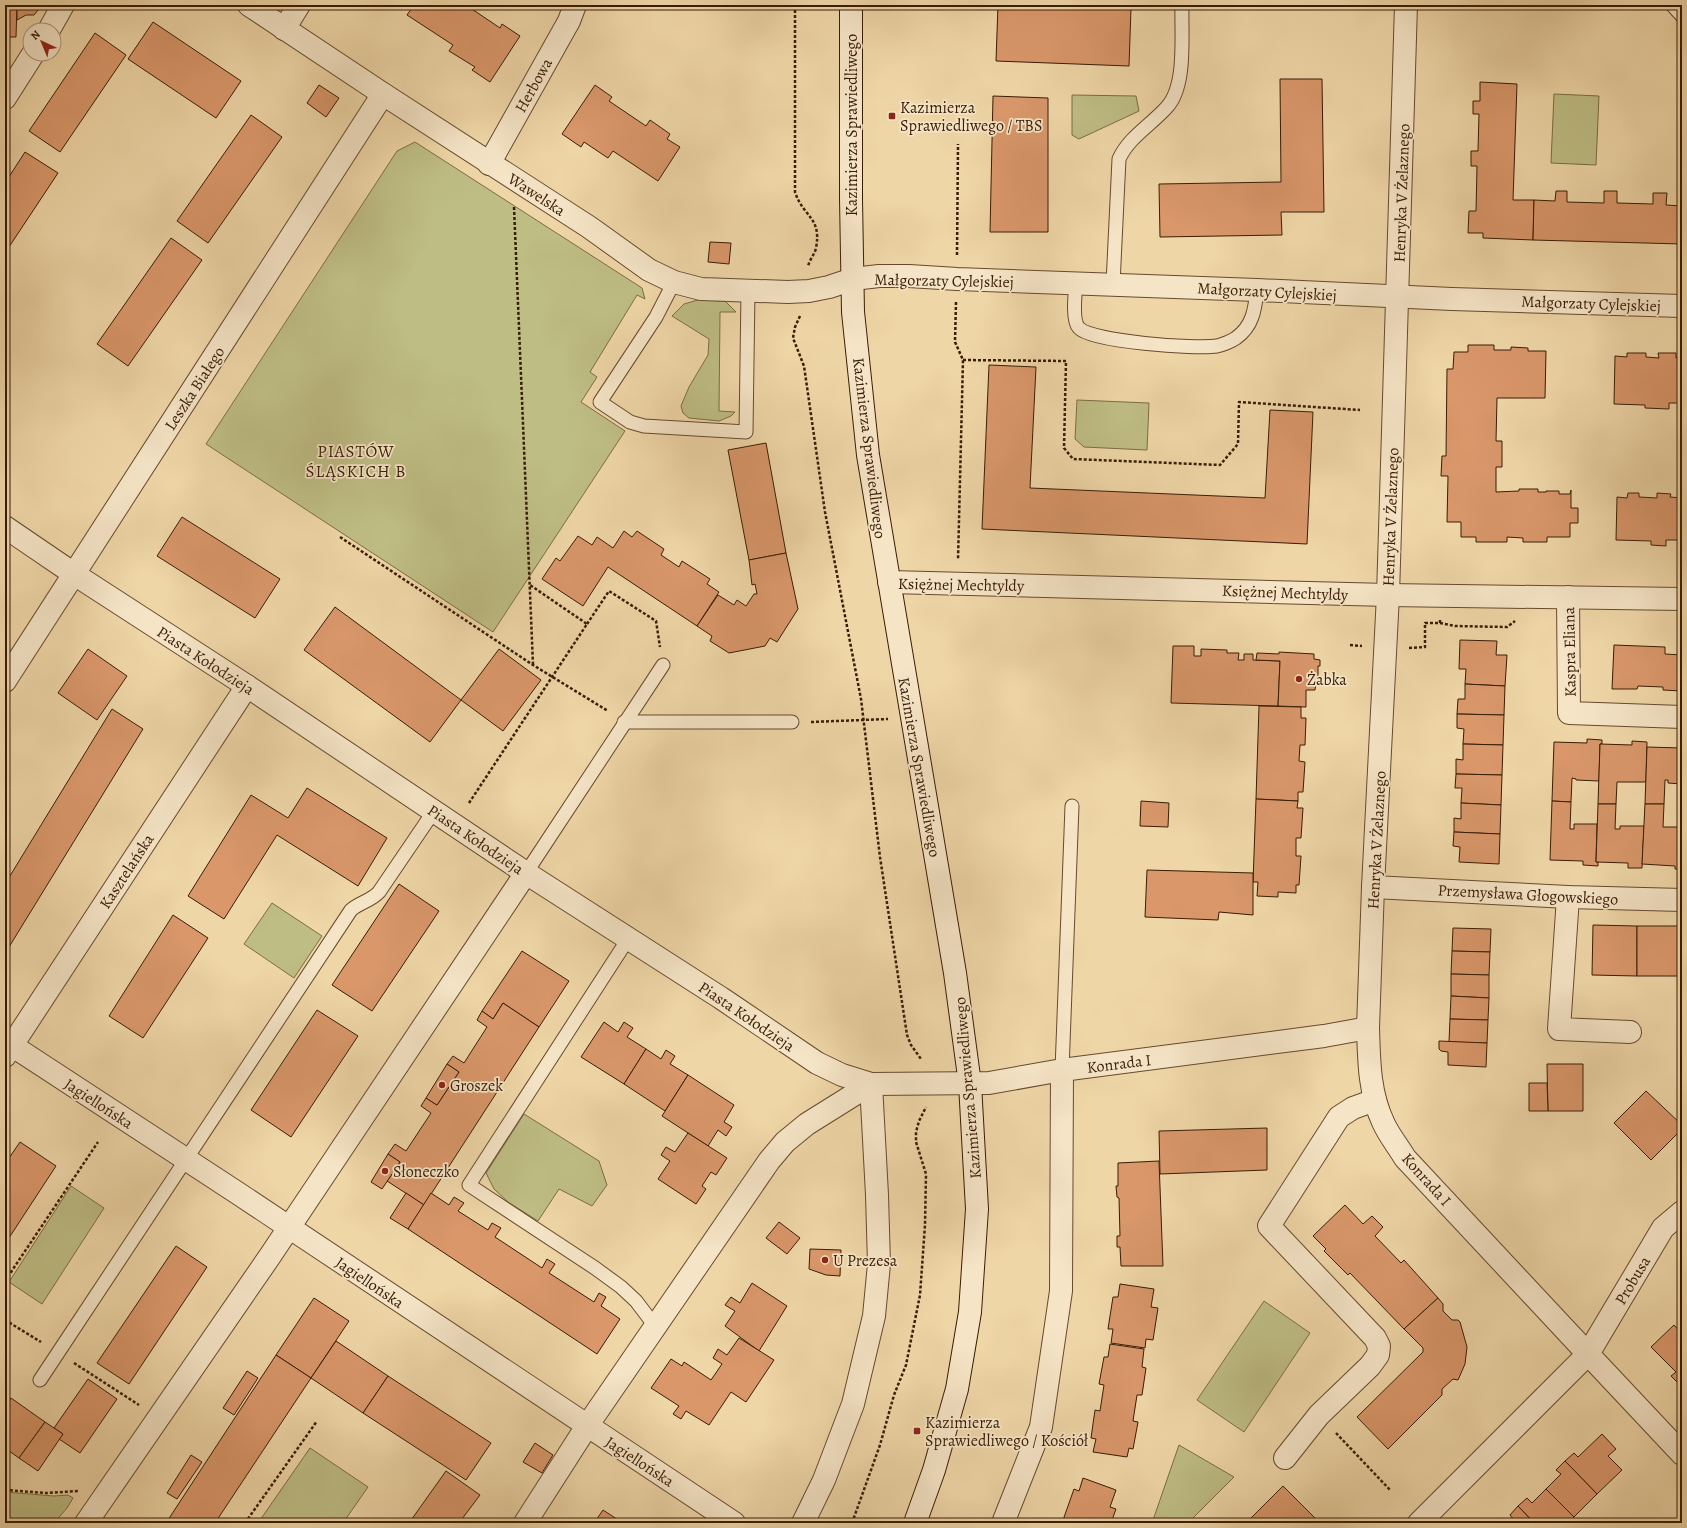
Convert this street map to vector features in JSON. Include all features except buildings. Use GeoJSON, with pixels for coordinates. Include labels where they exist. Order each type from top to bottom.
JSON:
{"type":"FeatureCollection","features":[{"type":"Feature","properties":{"kind":"street"},"geometry":{"type":"LineString","coordinates":[[54,22],[64,5]]}},
{"type":"Feature","properties":{"kind":"street","name":"Wawelska"},"geometry":{"type":"LineString","coordinates":[[249,5],[513,180],[589,227],[649,270],[674,282],[701,289],[809,291],[829,287],[853,279]]}},
{"type":"Feature","properties":{"kind":"street"},"geometry":{"type":"LineString","coordinates":[[284,29],[299,5]]}},
{"type":"Feature","properties":{"kind":"street","name":"Herbowa"},"geometry":{"type":"LineString","coordinates":[[489,164],[569,21],[575,5]]}},
{"type":"Feature","properties":{"kind":"street","name":"Kazimierza Sprawiedliwego"},"geometry":{"type":"LineString","coordinates":[[851,5],[851,199],[853,312],[868,455],[955,973],[970,1084],[977,1209],[970,1312],[957,1389],[934,1470],[914,1523]]}},
{"type":"Feature","properties":{"kind":"street","name":"Henryka V Żelaznego"},"geometry":{"type":"LineString","coordinates":[[1368,1028],[1373,887],[1388,595],[1406,5]]}},
{"type":"Feature","properties":{"kind":"street"},"geometry":{"type":"LineString","coordinates":[[5,98],[28,62]]}},
{"type":"Feature","properties":{"kind":"street","name":"Leszka Białego"},"geometry":{"type":"LineString","coordinates":[[5,681],[383,94]]}},
{"type":"Feature","properties":{"kind":"street","name":"Małgorzaty Cylejskiej"},"geometry":{"type":"LineString","coordinates":[[853,279],[879,276],[902,276],[1398,297],[1682,306]]}},
{"type":"Feature","properties":{"kind":"street","name":"Piasta Kołodzieja"},"geometry":{"type":"LineString","coordinates":[[5,527],[74,574],[247,686],[526,873],[721,998],[817,1063],[842,1075],[871,1084],[970,1084]]}},
{"type":"Feature","properties":{"kind":"street","name":"Księżnej Mechtyldy"},"geometry":{"type":"LineString","coordinates":[[889,582],[1388,595],[1682,599]]}},
{"type":"Feature","properties":{"kind":"street","name":"Kaspra Eliana"},"geometry":{"type":"LineString","coordinates":[[1568,598],[1569,713],[1682,717]]}},
{"type":"Feature","properties":{"kind":"street","name":"Kasztelańska"},"geometry":{"type":"LineString","coordinates":[[7,1048],[247,686]]}},
{"type":"Feature","properties":{"kind":"street"},"geometry":{"type":"LineString","coordinates":[[86,1523],[288,1228],[526,873]]}},
{"type":"Feature","properties":{"kind":"street","name":"Przemysława Głogowskiego"},"geometry":{"type":"LineString","coordinates":[[1373,887],[1568,897],[1682,900]]}},
{"type":"Feature","properties":{"kind":"street"},"geometry":{"type":"LineString","coordinates":[[1568,897],[1559,1029],[1630,1032]]}},
{"type":"Feature","properties":{"kind":"street","name":"Konrada I"},"geometry":{"type":"LineString","coordinates":[[970,1084],[988,1083],[1062,1070],[1324,1036],[1368,1028],[1369,1061],[1375,1100],[1383,1122],[1405,1158],[1682,1454]]}},
{"type":"Feature","properties":{"kind":"street","name":"Jagiellońska"},"geometry":{"type":"LineString","coordinates":[[7,1048],[236,1192],[734,1523]]}},
{"type":"Feature","properties":{"kind":"street"},"geometry":{"type":"LineString","coordinates":[[1003,1523],[1041,1427],[1060,1291],[1062,1070]]}},
{"type":"Feature","properties":{"kind":"street"},"geometry":{"type":"LineString","coordinates":[[525,1523],[587,1426],[769,1161],[785,1142],[807,1124],[871,1084],[879,1264],[874,1316],[853,1404],[824,1480],[803,1523]]}},
{"type":"Feature","properties":{"kind":"street"},"geometry":{"type":"LineString","coordinates":[[1285,1458],[1319,1415],[1370,1366],[1378,1355],[1379,1346],[1375,1338],[1269,1226],[1339,1117],[1352,1108],[1375,1100]]}},
{"type":"Feature","properties":{"kind":"street","name":"Probusa"},"geometry":{"type":"LineString","coordinates":[[1588,1354],[1663,1228],[1682,1212]]}},
{"type":"Feature","properties":{"kind":"street"},"geometry":{"type":"LineString","coordinates":[[1419,1523],[1588,1354]]}},
{"type":"Feature","properties":{"kind":"lane"},"geometry":{"type":"LineString","coordinates":[[1113,284],[1119,159],[1124,148],[1168,106],[1175,96],[1181,69],[1182,5]]}},
{"type":"Feature","properties":{"kind":"lane"},"geometry":{"type":"LineString","coordinates":[[1672,5],[1682,16]]}},
{"type":"Feature","properties":{"kind":"lane"},"geometry":{"type":"LineString","coordinates":[[674,282],[656,318],[600,402],[630,422],[644,426],[746,432],[748,290]]}},
{"type":"Feature","properties":{"kind":"lane"},"geometry":{"type":"LineString","coordinates":[[1076,283],[1075,321],[1079,328],[1093,335],[1138,343],[1176,346],[1217,346],[1236,339],[1248,326],[1255,310],[1257,290]]}},
{"type":"Feature","properties":{"kind":"lane"},"geometry":{"type":"LineString","coordinates":[[526,873],[624,722],[663,665]]}},
{"type":"Feature","properties":{"kind":"lane"},"geometry":{"type":"LineString","coordinates":[[624,722],[792,722]]}},
{"type":"Feature","properties":{"kind":"lane"},"geometry":{"type":"LineString","coordinates":[[1062,1070],[1072,806]]}},
{"type":"Feature","properties":{"kind":"lane"},"geometry":{"type":"LineString","coordinates":[[40,1380],[351,910],[357,904],[372,899],[379,892],[434,811]]}},
{"type":"Feature","properties":{"kind":"lane"},"geometry":{"type":"LineString","coordinates":[[628,939],[469,1185],[595,1268],[621,1287],[636,1301],[656,1326]]}},
{"type":"Feature","properties":{"kind":"path"},"geometry":{"type":"LineString","coordinates":[[795,5],[795,192],[798,202],[814,221],[817,228],[816,249],[809,260],[807,268],[809,291],[808,302],[795,327],[793,338],[804,366],[826,518],[861,699],[880,857],[906,1028],[911,1045],[920,1056],[925,1069],[927,1084],[927,1102],[924,1113],[919,1121],[916,1142],[926,1174],[925,1225],[920,1295],[906,1365],[894,1395],[880,1445],[852,1523]]}},
{"type":"Feature","properties":{"kind":"path"},"geometry":{"type":"LineString","coordinates":[[958,144],[956,342],[963,360],[958,564]]}},
{"type":"Feature","properties":{"kind":"path"},"geometry":{"type":"LineString","coordinates":[[513,180],[533,664]]}},
{"type":"Feature","properties":{"kind":"path"},"geometry":{"type":"LineString","coordinates":[[963,360],[1066,361],[1064,448],[1073,459],[1220,465],[1238,444],[1239,402],[1360,410]]}},
{"type":"Feature","properties":{"kind":"path"},"geometry":{"type":"LineString","coordinates":[[340,537],[624,722]]}},
{"type":"Feature","properties":{"kind":"path"},"geometry":{"type":"LineString","coordinates":[[530,585],[587,624]]}},
{"type":"Feature","properties":{"kind":"path"},"geometry":{"type":"LineString","coordinates":[[469,803],[609,591],[656,621],[663,665]]}},
{"type":"Feature","properties":{"kind":"path"},"geometry":{"type":"LineString","coordinates":[[1440,623],[1455,626],[1507,627],[1518,619]]}},
{"type":"Feature","properties":{"kind":"path"},"geometry":{"type":"LineString","coordinates":[[792,722],[912,718]]}},
{"type":"Feature","properties":{"kind":"path"},"geometry":{"type":"LineString","coordinates":[[5,1281],[98,1142]]}},
{"type":"Feature","properties":{"kind":"path"},"geometry":{"type":"LineString","coordinates":[[5,1320],[159,1418]]}},
{"type":"Feature","properties":{"kind":"path"},"geometry":{"type":"LineString","coordinates":[[1319,1415],[1391,1491]]}},
{"type":"Feature","properties":{"kind":"path"},"geometry":{"type":"LineString","coordinates":[[246,1523],[316,1420]]}},
{"type":"Feature","properties":{"kind":"path"},"geometry":{"type":"LineString","coordinates":[[5,1490],[46,1493],[86,1490]]}},
{"type":"Feature","properties":{"kind":"shaded area"},"geometry":{"type":"Polygon","coordinates":[[[1554,94],[1599,96],[1596,165],[1551,163],[1554,94]]]}},
{"type":"Feature","properties":{"kind":"shaded area"},"geometry":{"type":"Polygon","coordinates":[[[1072,95],[1136,96],[1139,111],[1079,139],[1072,135],[1072,95]]]}},
{"type":"Feature","properties":{"kind":"shaded area"},"geometry":{"type":"Polygon","coordinates":[[[415,142],[642,288],[645,299],[637,295],[590,372],[597,377],[581,402],[625,431],[493,632],[206,444],[397,151],[415,142]]]}},
{"type":"Feature","properties":{"kind":"shaded area"},"geometry":{"type":"Polygon","coordinates":[[[698,300],[725,301],[736,312],[720,312],[719,411],[735,412],[731,416],[719,421],[689,418],[683,413],[681,406],[689,387],[708,355],[709,339],[672,316],[684,304],[698,300]]]}},
{"type":"Feature","properties":{"kind":"shaded area"},"geometry":{"type":"Polygon","coordinates":[[[1077,400],[1149,403],[1147,450],[1084,447],[1075,439],[1077,400]]]}},
{"type":"Feature","properties":{"kind":"shaded area"},"geometry":{"type":"Polygon","coordinates":[[[272,903],[322,936],[294,978],[244,944],[272,903]]]}},
{"type":"Feature","properties":{"kind":"shaded area"},"geometry":{"type":"Polygon","coordinates":[[[524,1114],[599,1161],[607,1185],[592,1206],[559,1189],[538,1221],[508,1202],[494,1189],[486,1173],[524,1114]]]}},
{"type":"Feature","properties":{"kind":"shaded area"},"geometry":{"type":"Polygon","coordinates":[[[71,1186],[104,1208],[42,1304],[9,1282],[71,1186]]]}},
{"type":"Feature","properties":{"kind":"shaded area"},"geometry":{"type":"Polygon","coordinates":[[[1264,1301],[1310,1333],[1244,1432],[1197,1400],[1264,1301]]]}},
{"type":"Feature","properties":{"kind":"shaded area"},"geometry":{"type":"Polygon","coordinates":[[[1179,1445],[1234,1477],[1188,1523],[1152,1523],[1179,1445]]]}},
{"type":"Feature","properties":{"kind":"shaded area"},"geometry":{"type":"Polygon","coordinates":[[[310,1448],[368,1487],[343,1523],[258,1523],[310,1448]]]}},
{"type":"Feature","properties":{"kind":"shaded area"},"geometry":{"type":"Polygon","coordinates":[[[5,1492],[54,1496],[68,1495],[73,1498],[67,1508],[54,1523],[5,1523],[5,1492]]]}},
{"type":"Feature","properties":{"kind":"place","name":"Kazimierza Sprawiedliwego / TBS"},"geometry":{"type":"Point","coordinates":[892,116]}},
{"type":"Feature","properties":{"kind":"place","name":"Żabka"},"geometry":{"type":"Point","coordinates":[1299,679]}},
{"type":"Feature","properties":{"kind":"place","name":"Groszek"},"geometry":{"type":"Point","coordinates":[442,1085]}},
{"type":"Feature","properties":{"kind":"place","name":"Słoneczko"},"geometry":{"type":"Point","coordinates":[385,1171]}},
{"type":"Feature","properties":{"kind":"place","name":"U Prezesa"},"geometry":{"type":"Point","coordinates":[825,1260]}},
{"type":"Feature","properties":{"kind":"place","name":"Kazimierza Sprawiedliwego / Kościół"},"geometry":{"type":"Point","coordinates":[917,1431]}},
{"type":"Feature","properties":{"kind":"district","name":"PIASTÓW ŚLĄSKICH B"},"geometry":{"type":"Point","coordinates":[356,461]}}]}
